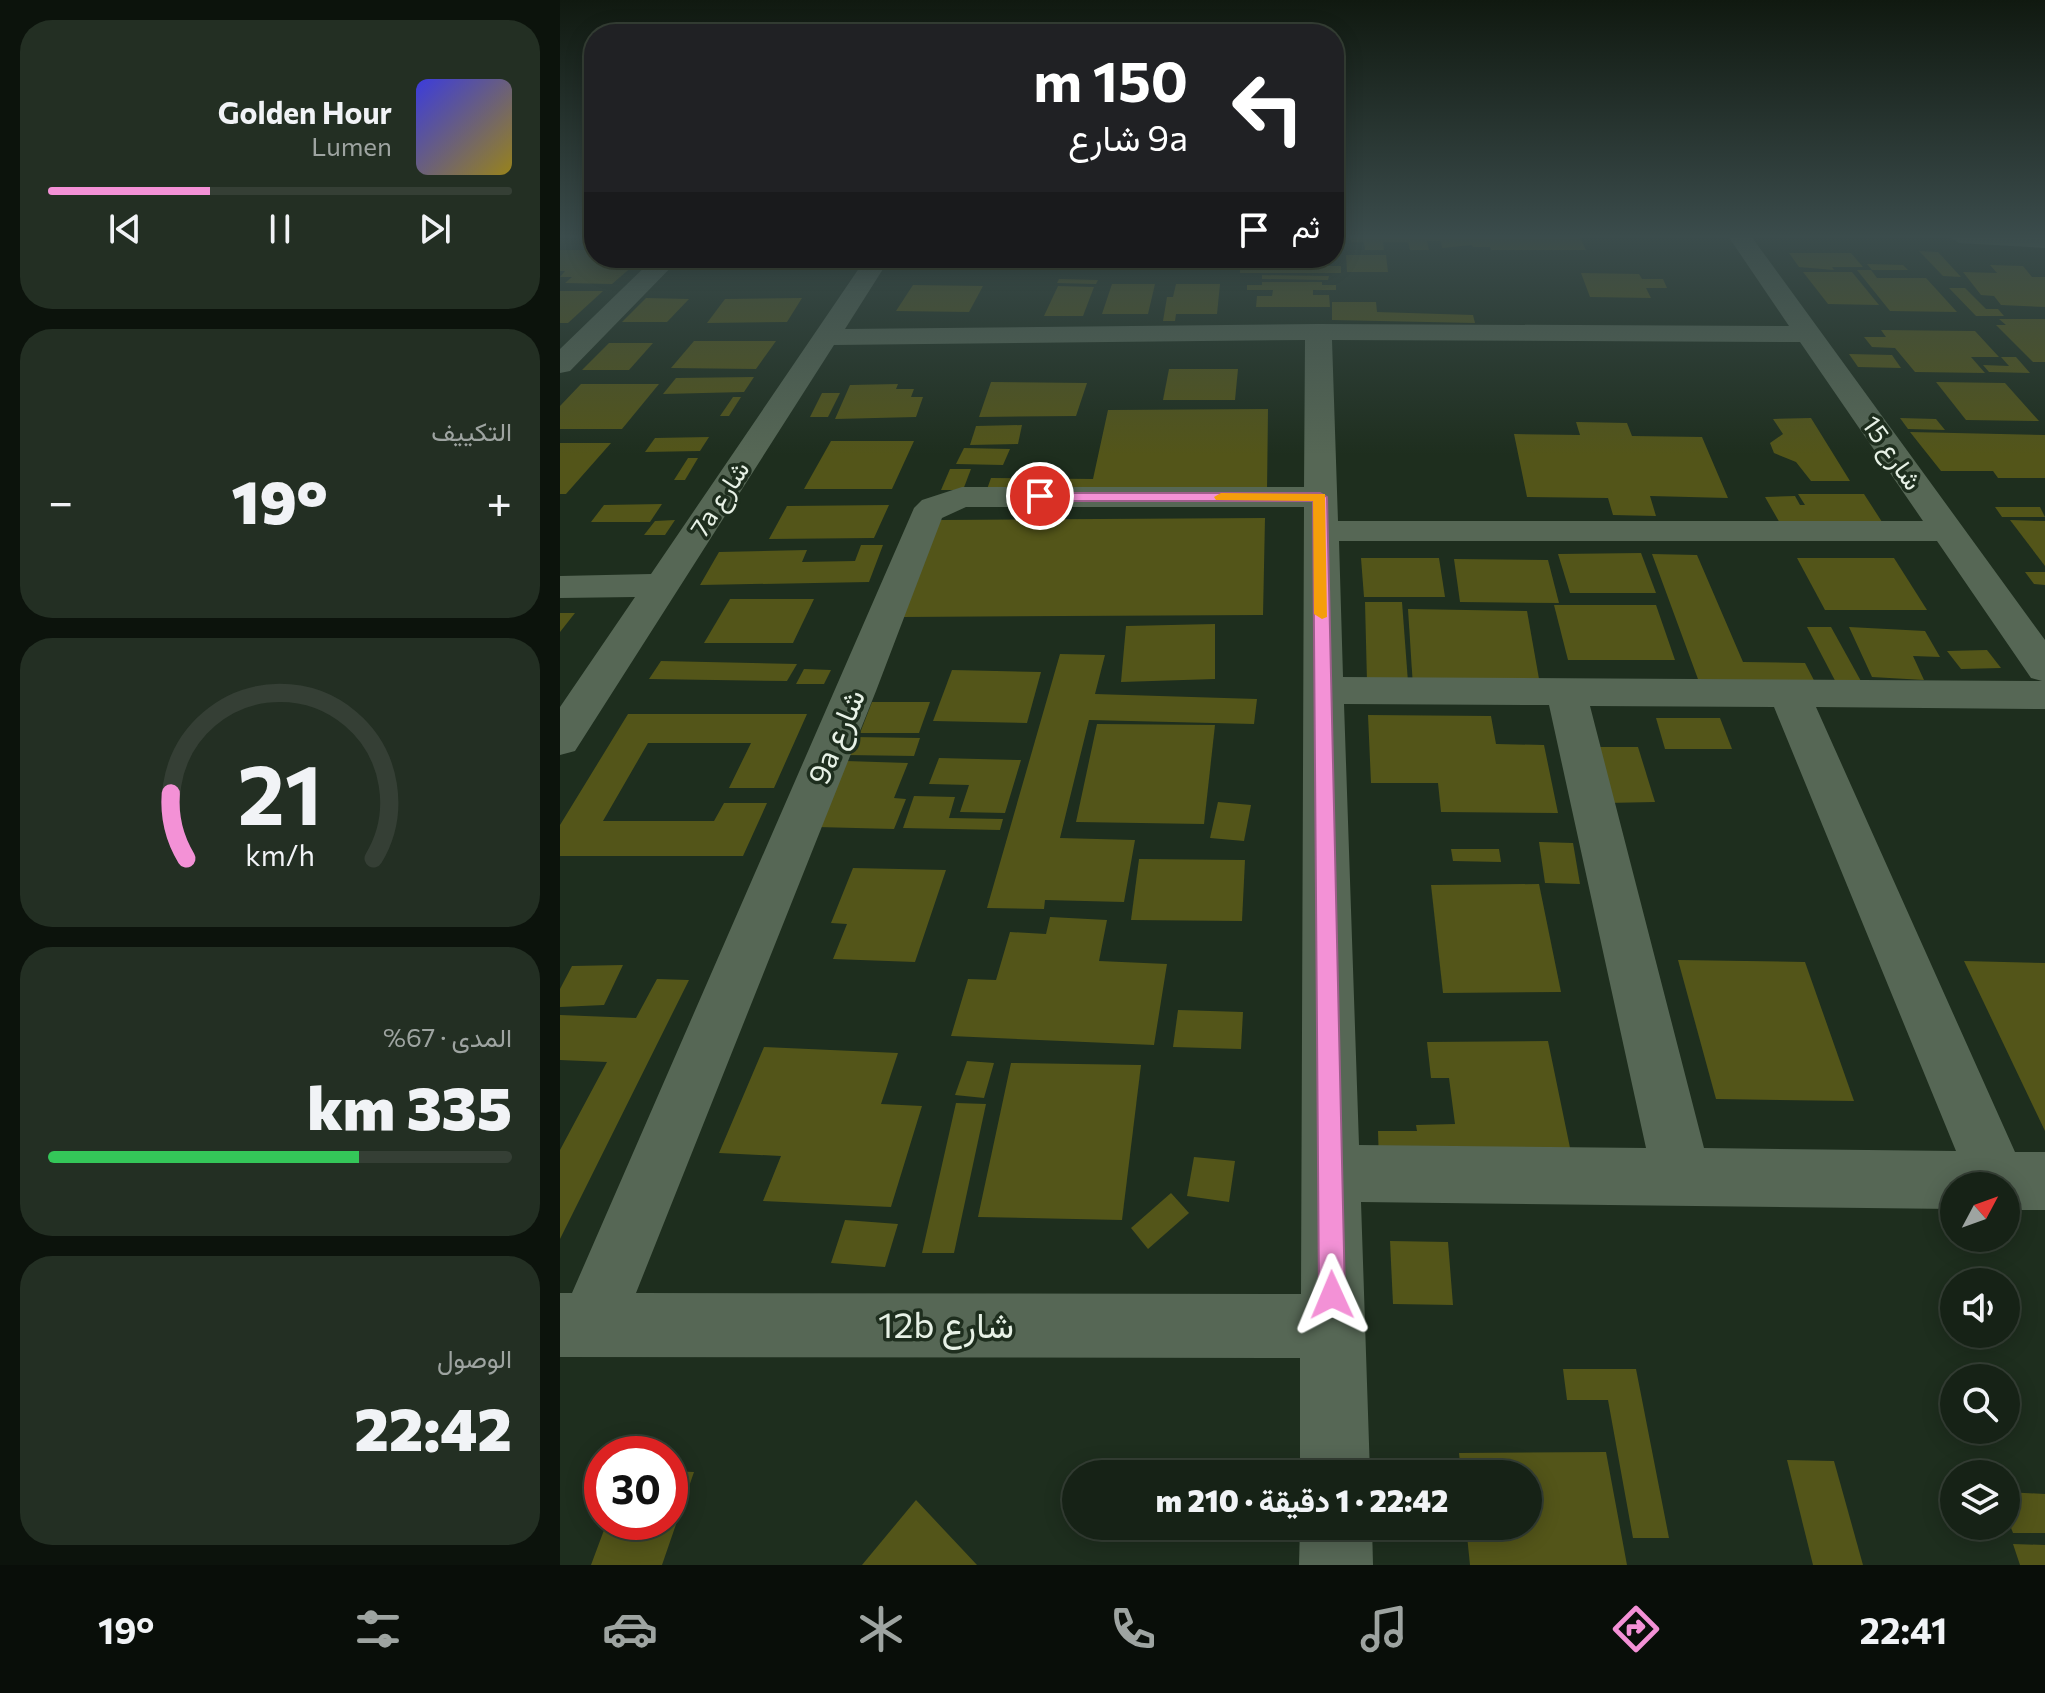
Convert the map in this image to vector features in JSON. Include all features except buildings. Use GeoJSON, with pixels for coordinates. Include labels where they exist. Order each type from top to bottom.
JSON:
{"type":"FeatureCollection","features":[{"type":"Feature","properties":{"kind":"street"},"geometry":{"type":"LineString","coordinates":[[560,365],[616,309]]}},
{"type":"Feature","properties":{"kind":"street","name":"7a شارع"},"geometry":{"type":"LineString","coordinates":[[560,740],[665,585],[843,309]]}},
{"type":"Feature","properties":{"kind":"street","name":"شارع 15"},"geometry":{"type":"LineString","coordinates":[[1790,309],[2045,669]]}},
{"type":"Feature","properties":{"kind":"street"},"geometry":{"type":"LineString","coordinates":[[1318,332],[1335,1460]]}},
{"type":"Feature","properties":{"kind":"street"},"geometry":{"type":"LineString","coordinates":[[824,337],[1318,332],[1808,334]]}},
{"type":"Feature","properties":{"kind":"street","name":"9a شارع"},"geometry":{"type":"LineString","coordinates":[[576,1325],[850,705],[926,515],[934,507],[962,497],[1320,514],[1947,531]]}},
{"type":"Feature","properties":{"kind":"street"},"geometry":{"type":"LineString","coordinates":[[560,587],[665,585]]}},
{"type":"Feature","properties":{"kind":"street"},"geometry":{"type":"LineString","coordinates":[[1323,690],[2045,695]]}},
{"type":"Feature","properties":{"kind":"street"},"geometry":{"type":"LineString","coordinates":[[1566,692],[1682,1177]]}},
{"type":"Feature","properties":{"kind":"street"},"geometry":{"type":"LineString","coordinates":[[1330,1173],[2022,1181],[1789,693]]}},
{"type":"Feature","properties":{"kind":"street","name":"12b شارع"},"geometry":{"type":"LineString","coordinates":[[576,1325],[1333,1326]]}},
{"type":"Feature","properties":{"kind":"street"},"geometry":{"type":"LineString","coordinates":[[1336,1540],[1336,1565]]}},
{"type":"Feature","properties":{"kind":"slow traffic"},"geometry":{"type":"LineString","coordinates":[[1221,497],[1320,497],[1322,614]]}},
{"type":"Feature","properties":{"kind":"route"},"geometry":{"type":"LineString","coordinates":[[1040,496],[1320,497],[1332,1295]]}}]}
